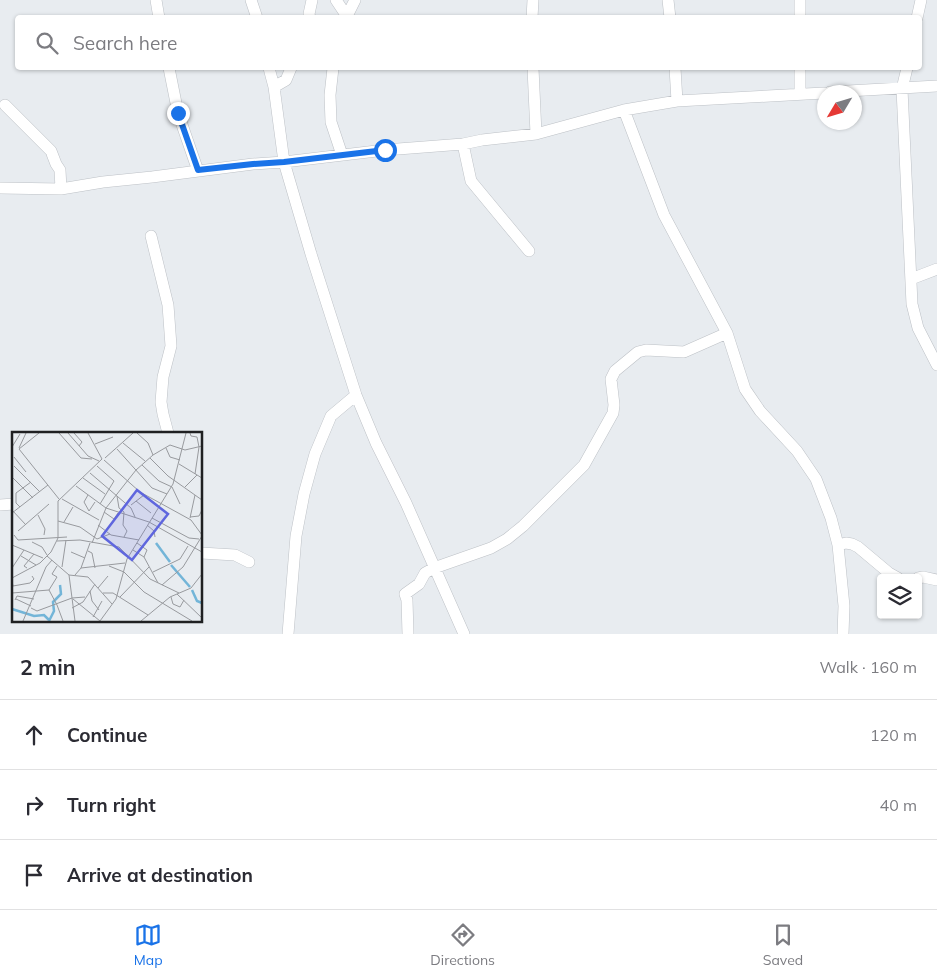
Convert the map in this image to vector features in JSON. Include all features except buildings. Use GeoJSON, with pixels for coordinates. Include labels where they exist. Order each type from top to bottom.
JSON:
{"type":"FeatureCollection","features":[{"type":"Feature","properties":{"kind":"street"},"geometry":{"type":"LineString","coordinates":[[156,0],[158,15]]}},
{"type":"Feature","properties":{"kind":"street"},"geometry":{"type":"LineString","coordinates":[[252,0],[255,15]]}},
{"type":"Feature","properties":{"kind":"street"},"geometry":{"type":"LineString","coordinates":[[309,15],[312,0]]}},
{"type":"Feature","properties":{"kind":"street"},"geometry":{"type":"LineString","coordinates":[[336,0],[345,15]]}},
{"type":"Feature","properties":{"kind":"street"},"geometry":{"type":"LineString","coordinates":[[347,15],[355,0]]}},
{"type":"Feature","properties":{"kind":"street"},"geometry":{"type":"LineString","coordinates":[[532,15],[533,0]]}},
{"type":"Feature","properties":{"kind":"street"},"geometry":{"type":"LineString","coordinates":[[668,0],[669,15]]}},
{"type":"Feature","properties":{"kind":"street"},"geometry":{"type":"LineString","coordinates":[[800,0],[800,15]]}},
{"type":"Feature","properties":{"kind":"street"},"geometry":{"type":"LineString","coordinates":[[918,15],[921,0]]}},
{"type":"Feature","properties":{"kind":"street"},"geometry":{"type":"LineString","coordinates":[[169,70],[178,113],[198,170]]}},
{"type":"Feature","properties":{"kind":"street"},"geometry":{"type":"LineString","coordinates":[[270,70],[274,87],[284,162],[356,395],[376,443],[406,502],[464,634]]}},
{"type":"Feature","properties":{"kind":"street"},"geometry":{"type":"LineString","coordinates":[[274,87],[286,80],[290,70]]}},
{"type":"Feature","properties":{"kind":"street"},"geometry":{"type":"LineString","coordinates":[[333,70],[330,95],[331,122],[342,155]]}},
{"type":"Feature","properties":{"kind":"street"},"geometry":{"type":"LineString","coordinates":[[533,70],[536,134]]}},
{"type":"Feature","properties":{"kind":"street"},"geometry":{"type":"LineString","coordinates":[[675,70],[677,101]]}},
{"type":"Feature","properties":{"kind":"street"},"geometry":{"type":"LineString","coordinates":[[800,70],[800,94]]}},
{"type":"Feature","properties":{"kind":"street"},"geometry":{"type":"LineString","coordinates":[[907,70],[902,89],[912,304],[918,328],[937,365]]}},
{"type":"Feature","properties":{"kind":"street"},"geometry":{"type":"LineString","coordinates":[[862,91],[937,86]]}},
{"type":"Feature","properties":{"kind":"street"},"geometry":{"type":"LineString","coordinates":[[0,188],[61,189],[198,170],[385,150],[462,144],[536,134],[624,110],[677,101],[817,93]]}},
{"type":"Feature","properties":{"kind":"street"},"geometry":{"type":"LineString","coordinates":[[6,105],[51,151],[60,170],[61,189]]}},
{"type":"Feature","properties":{"kind":"street"},"geometry":{"type":"LineString","coordinates":[[624,110],[664,215],[727,334],[745,389],[760,411],[797,450],[816,479],[831,518],[838,545],[844,606],[843,634]]}},
{"type":"Feature","properties":{"kind":"street"},"geometry":{"type":"LineString","coordinates":[[462,144],[471,181],[528,251]]}},
{"type":"Feature","properties":{"kind":"street"},"geometry":{"type":"LineString","coordinates":[[151,236],[168,305],[171,346],[163,377],[161,402],[168,432]]}},
{"type":"Feature","properties":{"kind":"street"},"geometry":{"type":"LineString","coordinates":[[911,279],[937,269]]}},
{"type":"Feature","properties":{"kind":"street"},"geometry":{"type":"LineString","coordinates":[[408,634],[405,594],[420,584],[425,573],[434,568],[480,553],[507,539],[536,514],[584,465],[613,413],[612,379],[615,370],[638,352],[646,350],[684,352],[727,334]]}},
{"type":"Feature","properties":{"kind":"street"},"geometry":{"type":"LineString","coordinates":[[288,634],[296,536],[304,494],[315,454],[331,416],[356,395]]}},
{"type":"Feature","properties":{"kind":"street"},"geometry":{"type":"LineString","coordinates":[[838,545],[846,543],[858,547],[891,574]]}},
{"type":"Feature","properties":{"kind":"street"},"geometry":{"type":"LineString","coordinates":[[202,553],[235,555],[249,562]]}},
{"type":"Feature","properties":{"kind":"street"},"geometry":{"type":"LineString","coordinates":[[922,578],[937,580]]}},
{"type":"Feature","properties":{"kind":"route"},"geometry":{"type":"LineString","coordinates":[[178,113],[198,170],[385,150]]}}]}
